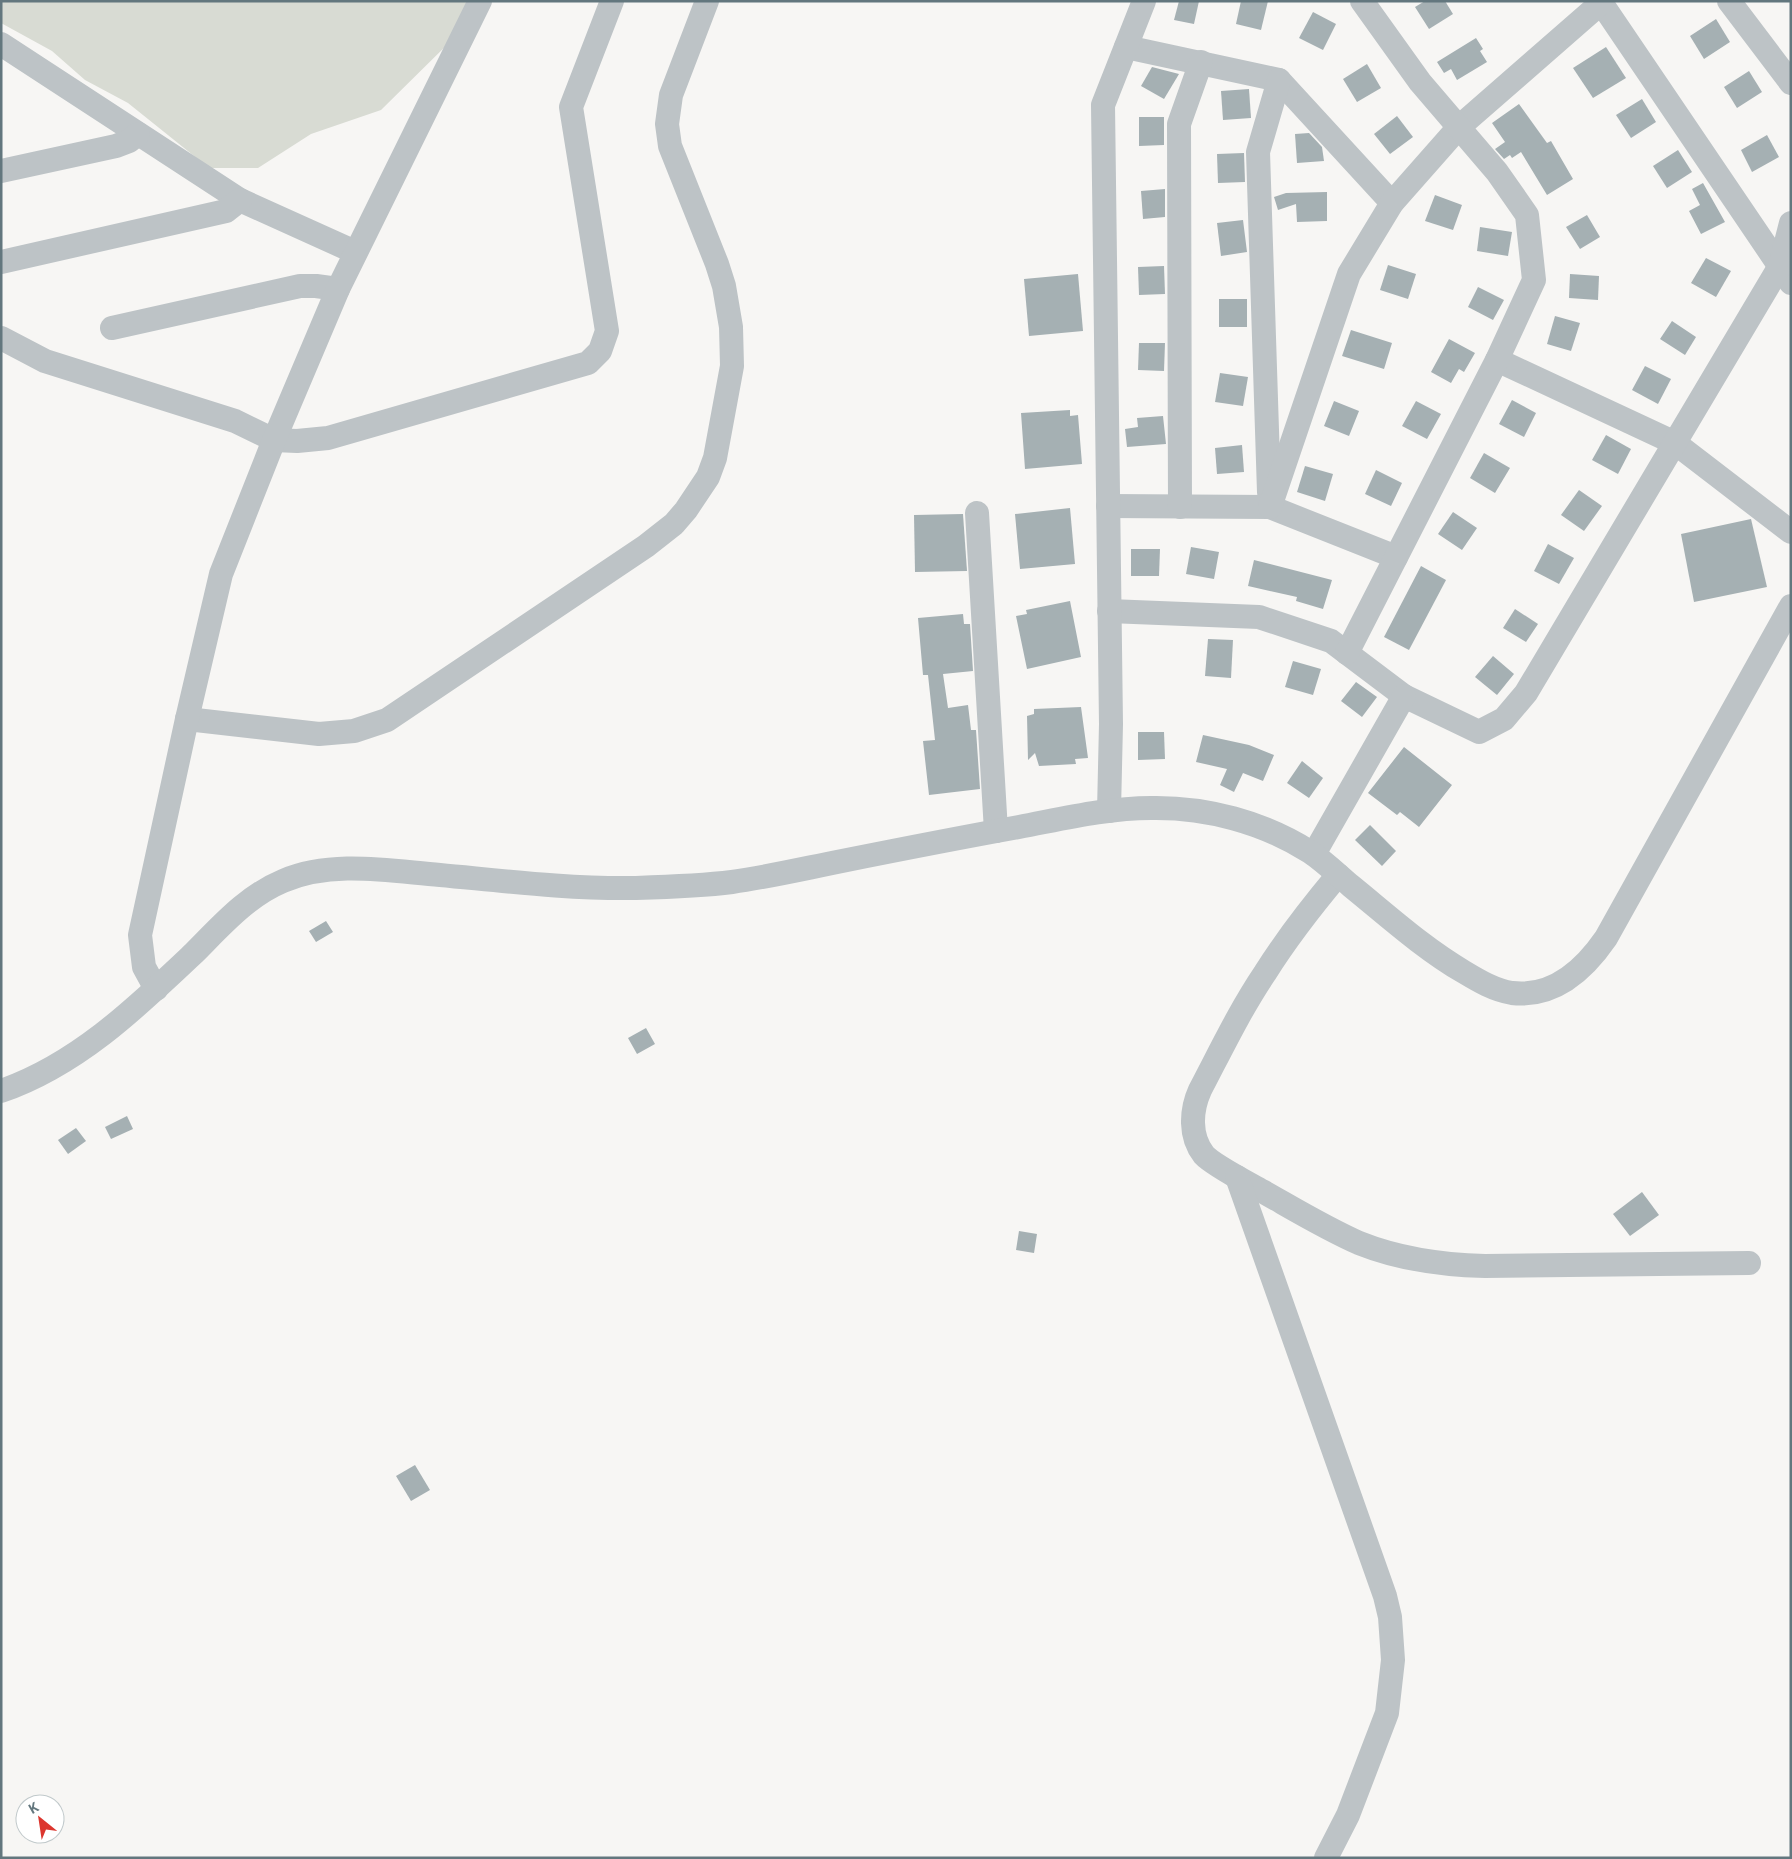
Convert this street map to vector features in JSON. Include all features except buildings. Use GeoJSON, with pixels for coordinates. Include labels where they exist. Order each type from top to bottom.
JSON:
{"type":"FeatureCollection","features":[{"type":"Feature","properties":{"kind":"street"},"geometry":{"type":"LineString","coordinates":[[156,989],[144,966],[140,935],[221,574],[274,440],[338,289],[480,1]]}},
{"type":"Feature","properties":{"kind":"street"},"geometry":{"type":"LineString","coordinates":[[1,338],[45,361],[235,422],[274,440],[297,441],[328,438],[588,363],[600,351],[606,331],[571,107],[612,1]]}},
{"type":"Feature","properties":{"kind":"street"},"geometry":{"type":"LineString","coordinates":[[187,719],[319,734],[354,731],[387,720],[646,546],[674,524],[686,510],[708,477],[715,458],[732,366],[731,327],[724,286],[717,264],[673,157],[668,135],[668,110],[671,96],[707,1]]}},
{"type":"Feature","properties":{"kind":"street"},"geometry":{"type":"LineString","coordinates":[[1109,811],[1111,724],[1103,105],[1144,1]]}},
{"type":"Feature","properties":{"kind":"street"},"geometry":{"type":"LineString","coordinates":[[1347,653],[1497,360],[1534,280],[1527,215],[1497,172],[1420,82],[1362,1]]}},
{"type":"Feature","properties":{"kind":"street"},"geometry":{"type":"LineString","coordinates":[[1729,1],[1791,83]]}},
{"type":"Feature","properties":{"kind":"street"},"geometry":{"type":"LineString","coordinates":[[1270,507],[1349,274],[1392,202],[1459,127],[1601,2],[1785,274]]}},
{"type":"Feature","properties":{"kind":"street"},"geometry":{"type":"LineString","coordinates":[[1,44],[240,200],[355,252]]}},
{"type":"Feature","properties":{"kind":"street"},"geometry":{"type":"LineString","coordinates":[[1126,47],[1279,80],[1392,202]]}},
{"type":"Feature","properties":{"kind":"street"},"geometry":{"type":"LineString","coordinates":[[1180,507],[1179,124],[1201,62]]}},
{"type":"Feature","properties":{"kind":"street"},"geometry":{"type":"LineString","coordinates":[[1270,507],[1258,152],[1279,80]]}},
{"type":"Feature","properties":{"kind":"street"},"geometry":{"type":"LineString","coordinates":[[1,171],[116,146],[129,141],[138,134]]}},
{"type":"Feature","properties":{"kind":"street"},"geometry":{"type":"LineString","coordinates":[[1,262],[226,211],[240,200]]}},
{"type":"Feature","properties":{"kind":"street"},"geometry":{"type":"LineString","coordinates":[[1109,611],[1259,618],[1331,641],[1404,696],[1479,732],[1504,720],[1526,693],[1674,443],[1785,274],[1791,224]]}},
{"type":"Feature","properties":{"kind":"street"},"geometry":{"type":"LineString","coordinates":[[112,328],[300,286],[338,289]]}},
{"type":"Feature","properties":{"kind":"street"},"geometry":{"type":"LineString","coordinates":[[1497,360],[1674,443],[1791,532]]}},
{"type":"Feature","properties":{"kind":"street"},"geometry":{"type":"LineString","coordinates":[[1108,506],[1270,507],[1396,557]]}},
{"type":"Feature","properties":{"kind":"street"},"geometry":{"type":"LineString","coordinates":[[977,513],[996,831]]}},
{"type":"Feature","properties":{"kind":"street"},"geometry":{"type":"LineString","coordinates":[[1,1091],[32,1080],[63,1062],[113,1025],[156,989],[246,902],[286,880],[309,873],[359,868],[597,887],[686,886],[735,881],[1109,811],[1147,808],[1178,808],[1208,812],[1238,819],[1266,829],[1314,854],[1423,945],[1452,965],[1500,990],[1517,993],[1537,992],[1557,985],[1574,975],[1593,958],[1606,938],[1791,606]]}},
{"type":"Feature","properties":{"kind":"street"},"geometry":{"type":"LineString","coordinates":[[1314,854],[1404,696]]}},
{"type":"Feature","properties":{"kind":"street"},"geometry":{"type":"LineString","coordinates":[[1338,875],[1288,938],[1264,973],[1242,1009],[1195,1101],[1193,1125],[1199,1146],[1205,1156],[1237,1177],[1335,1232],[1386,1252],[1437,1264],[1485,1266],[1749,1263]]}},
{"type":"Feature","properties":{"kind":"street"},"geometry":{"type":"LineString","coordinates":[[1237,1177],[1385,1596],[1390,1624],[1393,1660],[1387,1713],[1348,1815],[1326,1858]]}},
{"type":"Feature","properties":{"kind":"shaded area"},"geometry":{"type":"Polygon","coordinates":[[[1,1],[469,1],[458,34],[381,110],[311,134],[258,168],[209,168],[128,103],[85,80],[52,51],[1,23],[1,1]]]}}]}
